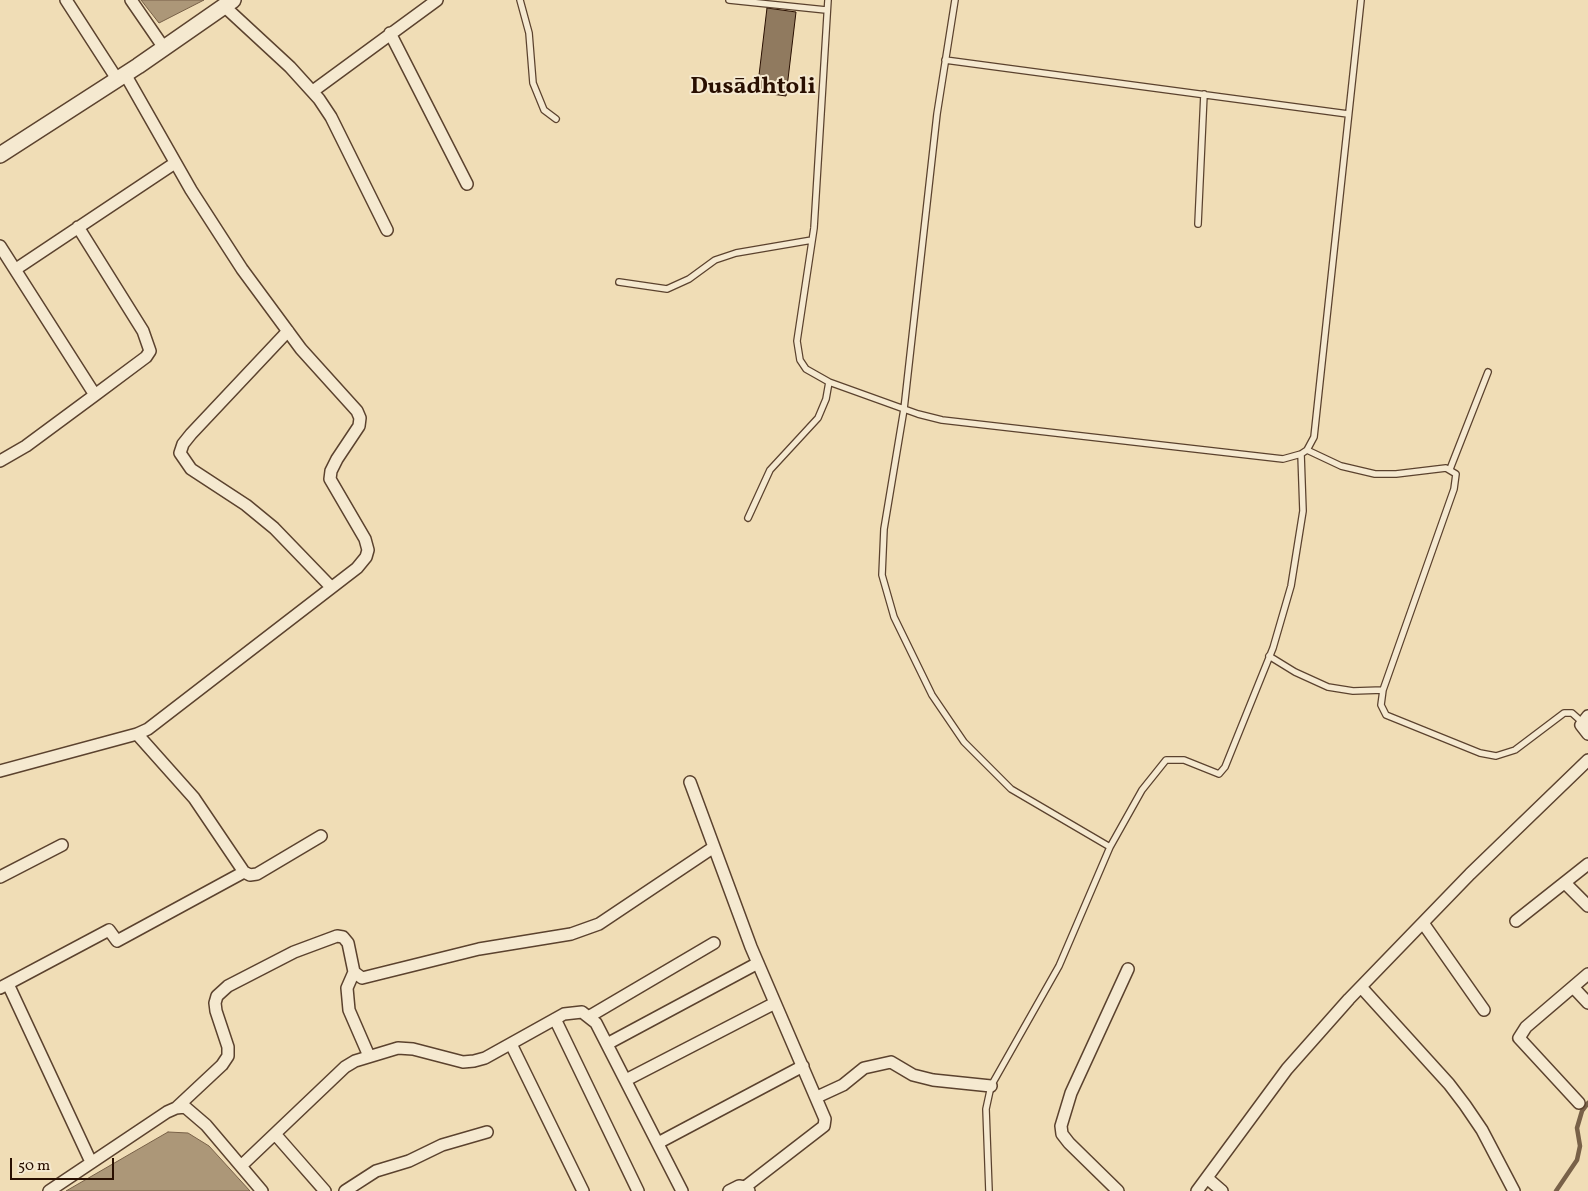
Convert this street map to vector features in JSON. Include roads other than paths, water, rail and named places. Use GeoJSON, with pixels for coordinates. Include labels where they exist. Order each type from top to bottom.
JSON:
{"type":"FeatureCollection","features":[{"type":"Feature","properties":{"kind":"street"},"geometry":{"type":"LineString","coordinates":[[0,771],[137,734],[157,723],[356,568],[366,557],[368,550],[366,539],[330,479],[337,459],[359,426],[360,418],[352,404],[288,332],[242,269],[121,77],[66,0]]}},
{"type":"Feature","properties":{"kind":"street"},"geometry":{"type":"LineString","coordinates":[[131,0],[164,48]]}},
{"type":"Feature","properties":{"kind":"street"},"geometry":{"type":"LineString","coordinates":[[313,91],[437,0]]}},
{"type":"Feature","properties":{"kind":"street"},"geometry":{"type":"LineString","coordinates":[[0,155],[121,77],[228,3],[313,91],[331,117],[387,230]]}},
{"type":"Feature","properties":{"kind":"street"},"geometry":{"type":"LineString","coordinates":[[390,33],[466,184]]}},
{"type":"Feature","properties":{"kind":"street"},"geometry":{"type":"LineString","coordinates":[[16,269],[175,163]]}},
{"type":"Feature","properties":{"kind":"street"},"geometry":{"type":"LineString","coordinates":[[0,461],[26,446],[146,357],[150,351],[150,346],[143,331],[78,227]]}},
{"type":"Feature","properties":{"kind":"street"},"geometry":{"type":"LineString","coordinates":[[0,246],[95,395]]}},
{"type":"Feature","properties":{"kind":"street"},"geometry":{"type":"LineString","coordinates":[[288,332],[190,434],[183,444],[180,453],[191,469],[246,506],[274,528],[331,587]]}},
{"type":"Feature","properties":{"kind":"street"},"geometry":{"type":"LineString","coordinates":[[1585,719],[1582,726],[1588,734]]}},
{"type":"Feature","properties":{"kind":"street"},"geometry":{"type":"LineString","coordinates":[[137,734],[194,798],[244,872],[250,875],[257,874],[321,836]]}},
{"type":"Feature","properties":{"kind":"street"},"geometry":{"type":"LineString","coordinates":[[1197,1191],[1286,1069],[1361,987],[1470,874],[1588,760]]}},
{"type":"Feature","properties":{"kind":"street"},"geometry":{"type":"LineString","coordinates":[[690,782],[758,963],[826,1119],[824,1126],[747,1189],[739,1186],[729,1191]]}},
{"type":"Feature","properties":{"kind":"street"},"geometry":{"type":"LineString","coordinates":[[0,877],[62,845]]}},
{"type":"Feature","properties":{"kind":"street"},"geometry":{"type":"LineString","coordinates":[[354,972],[362,978],[372,977],[479,949],[585,930],[600,924],[714,847]]}},
{"type":"Feature","properties":{"kind":"street"},"geometry":{"type":"LineString","coordinates":[[1516,921],[1588,864]]}},
{"type":"Feature","properties":{"kind":"street"},"geometry":{"type":"LineString","coordinates":[[91,1162],[4,986],[109,930],[117,941],[244,872]]}},
{"type":"Feature","properties":{"kind":"street"},"geometry":{"type":"LineString","coordinates":[[1565,883],[1588,906]]}},
{"type":"Feature","properties":{"kind":"street"},"geometry":{"type":"LineString","coordinates":[[1423,923],[1484,1010]]}},
{"type":"Feature","properties":{"kind":"street"},"geometry":{"type":"LineString","coordinates":[[49,1191],[176,1108],[222,1065],[228,1056],[228,1047],[214,1003],[217,996],[228,986],[294,952],[337,936],[343,937],[348,943],[354,972],[347,988],[349,1010],[369,1056]]}},
{"type":"Feature","properties":{"kind":"street"},"geometry":{"type":"LineString","coordinates":[[590,1016],[714,943]]}},
{"type":"Feature","properties":{"kind":"street"},"geometry":{"type":"LineString","coordinates":[[607,1044],[758,963]]}},
{"type":"Feature","properties":{"kind":"street"},"geometry":{"type":"LineString","coordinates":[[1118,1191],[1069,1143],[1062,1134],[1061,1126],[1071,1094],[1128,970]]}},
{"type":"Feature","properties":{"kind":"street"},"geometry":{"type":"LineString","coordinates":[[1579,1103],[1519,1038],[1526,1027],[1588,974]]}},
{"type":"Feature","properties":{"kind":"street"},"geometry":{"type":"LineString","coordinates":[[1361,987],[1449,1084],[1465,1105],[1482,1130],[1514,1191]]}},
{"type":"Feature","properties":{"kind":"street"},"geometry":{"type":"LineString","coordinates":[[1573,987],[1588,1003]]}},
{"type":"Feature","properties":{"kind":"street"},"geometry":{"type":"LineString","coordinates":[[626,1080],[775,1004]]}},
{"type":"Feature","properties":{"kind":"street"},"geometry":{"type":"LineString","coordinates":[[241,1166],[345,1068],[369,1056],[398,1048],[413,1049],[450,1060],[474,1061],[485,1058],[555,1019],[574,1012],[582,1012],[596,1022],[682,1191]]}},
{"type":"Feature","properties":{"kind":"street"},"geometry":{"type":"LineString","coordinates":[[555,1019],[638,1191]]}},
{"type":"Feature","properties":{"kind":"street"},"geometry":{"type":"LineString","coordinates":[[510,1044],[583,1191]]}},
{"type":"Feature","properties":{"kind":"street"},"geometry":{"type":"LineString","coordinates":[[817,1097],[843,1085],[864,1068],[891,1062],[913,1075],[933,1080],[991,1086]]}},
{"type":"Feature","properties":{"kind":"street"},"geometry":{"type":"LineString","coordinates":[[658,1143],[803,1066]]}},
{"type":"Feature","properties":{"kind":"street"},"geometry":{"type":"LineString","coordinates":[[176,1108],[185,1107],[192,1110],[262,1191]]}},
{"type":"Feature","properties":{"kind":"street"},"geometry":{"type":"LineString","coordinates":[[345,1191],[376,1171],[442,1145],[487,1132]]}},
{"type":"Feature","properties":{"kind":"street"},"geometry":{"type":"LineString","coordinates":[[274,1134],[326,1191]]}},
{"type":"Feature","properties":{"kind":"street"},"geometry":{"type":"LineString","coordinates":[[1207,1178],[1222,1191]]}},
{"type":"Feature","properties":{"kind":"lane"},"geometry":{"type":"LineString","coordinates":[[520,0],[529,33],[533,83],[544,110],[556,119]]}},
{"type":"Feature","properties":{"kind":"lane"},"geometry":{"type":"LineString","coordinates":[[729,0],[826,10]]}},
{"type":"Feature","properties":{"kind":"lane"},"geometry":{"type":"LineString","coordinates":[[828,0],[812,240],[797,351],[806,369],[829,382],[904,409],[971,424],[1283,459],[1301,454],[1307,450],[1314,437],[1361,0]]}},
{"type":"Feature","properties":{"kind":"lane"},"geometry":{"type":"LineString","coordinates":[[954,0],[937,114],[904,409],[882,555],[886,591],[894,617],[932,695],[953,727],[980,760],[1011,789],[1110,847]]}},
{"type":"Feature","properties":{"kind":"lane"},"geometry":{"type":"LineString","coordinates":[[945,60],[1348,114]]}},
{"type":"Feature","properties":{"kind":"lane"},"geometry":{"type":"LineString","coordinates":[[1198,224],[1204,94]]}},
{"type":"Feature","properties":{"kind":"lane"},"geometry":{"type":"LineString","coordinates":[[619,282],[666,289],[689,279],[715,260],[736,253],[812,240]]}},
{"type":"Feature","properties":{"kind":"lane"},"geometry":{"type":"LineString","coordinates":[[1450,469],[1488,372]]}},
{"type":"Feature","properties":{"kind":"lane"},"geometry":{"type":"LineString","coordinates":[[748,518],[770,470],[818,418],[826,399],[829,382]]}},
{"type":"Feature","properties":{"kind":"lane"},"geometry":{"type":"LineString","coordinates":[[1307,450],[1341,466],[1375,474],[1450,469],[1456,474],[1454,489],[1383,690],[1381,705],[1386,715],[1489,756],[1502,756],[1515,750],[1567,712],[1585,719]]}},
{"type":"Feature","properties":{"kind":"lane"},"geometry":{"type":"LineString","coordinates":[[989,1191],[986,1109],[991,1086],[1059,966],[1110,847],[1142,790],[1166,760],[1176,759],[1216,773],[1223,771],[1270,656],[1291,586],[1300,538],[1304,490],[1301,454]]}},
{"type":"Feature","properties":{"kind":"lane"},"geometry":{"type":"LineString","coordinates":[[1270,656],[1295,672],[1328,687],[1353,692],[1383,690]]}},
{"type":"Feature","properties":{"kind":"waterway"},"geometry":{"type":"LineString","coordinates":[[1556,1191],[1577,1160],[1580,1146],[1577,1128],[1582,1111],[1588,1103]]}},
{"type":"Feature","properties":{"kind":"district","name":"Dusādhtoli"},"geometry":{"type":"Point","coordinates":[753,89]}}]}
